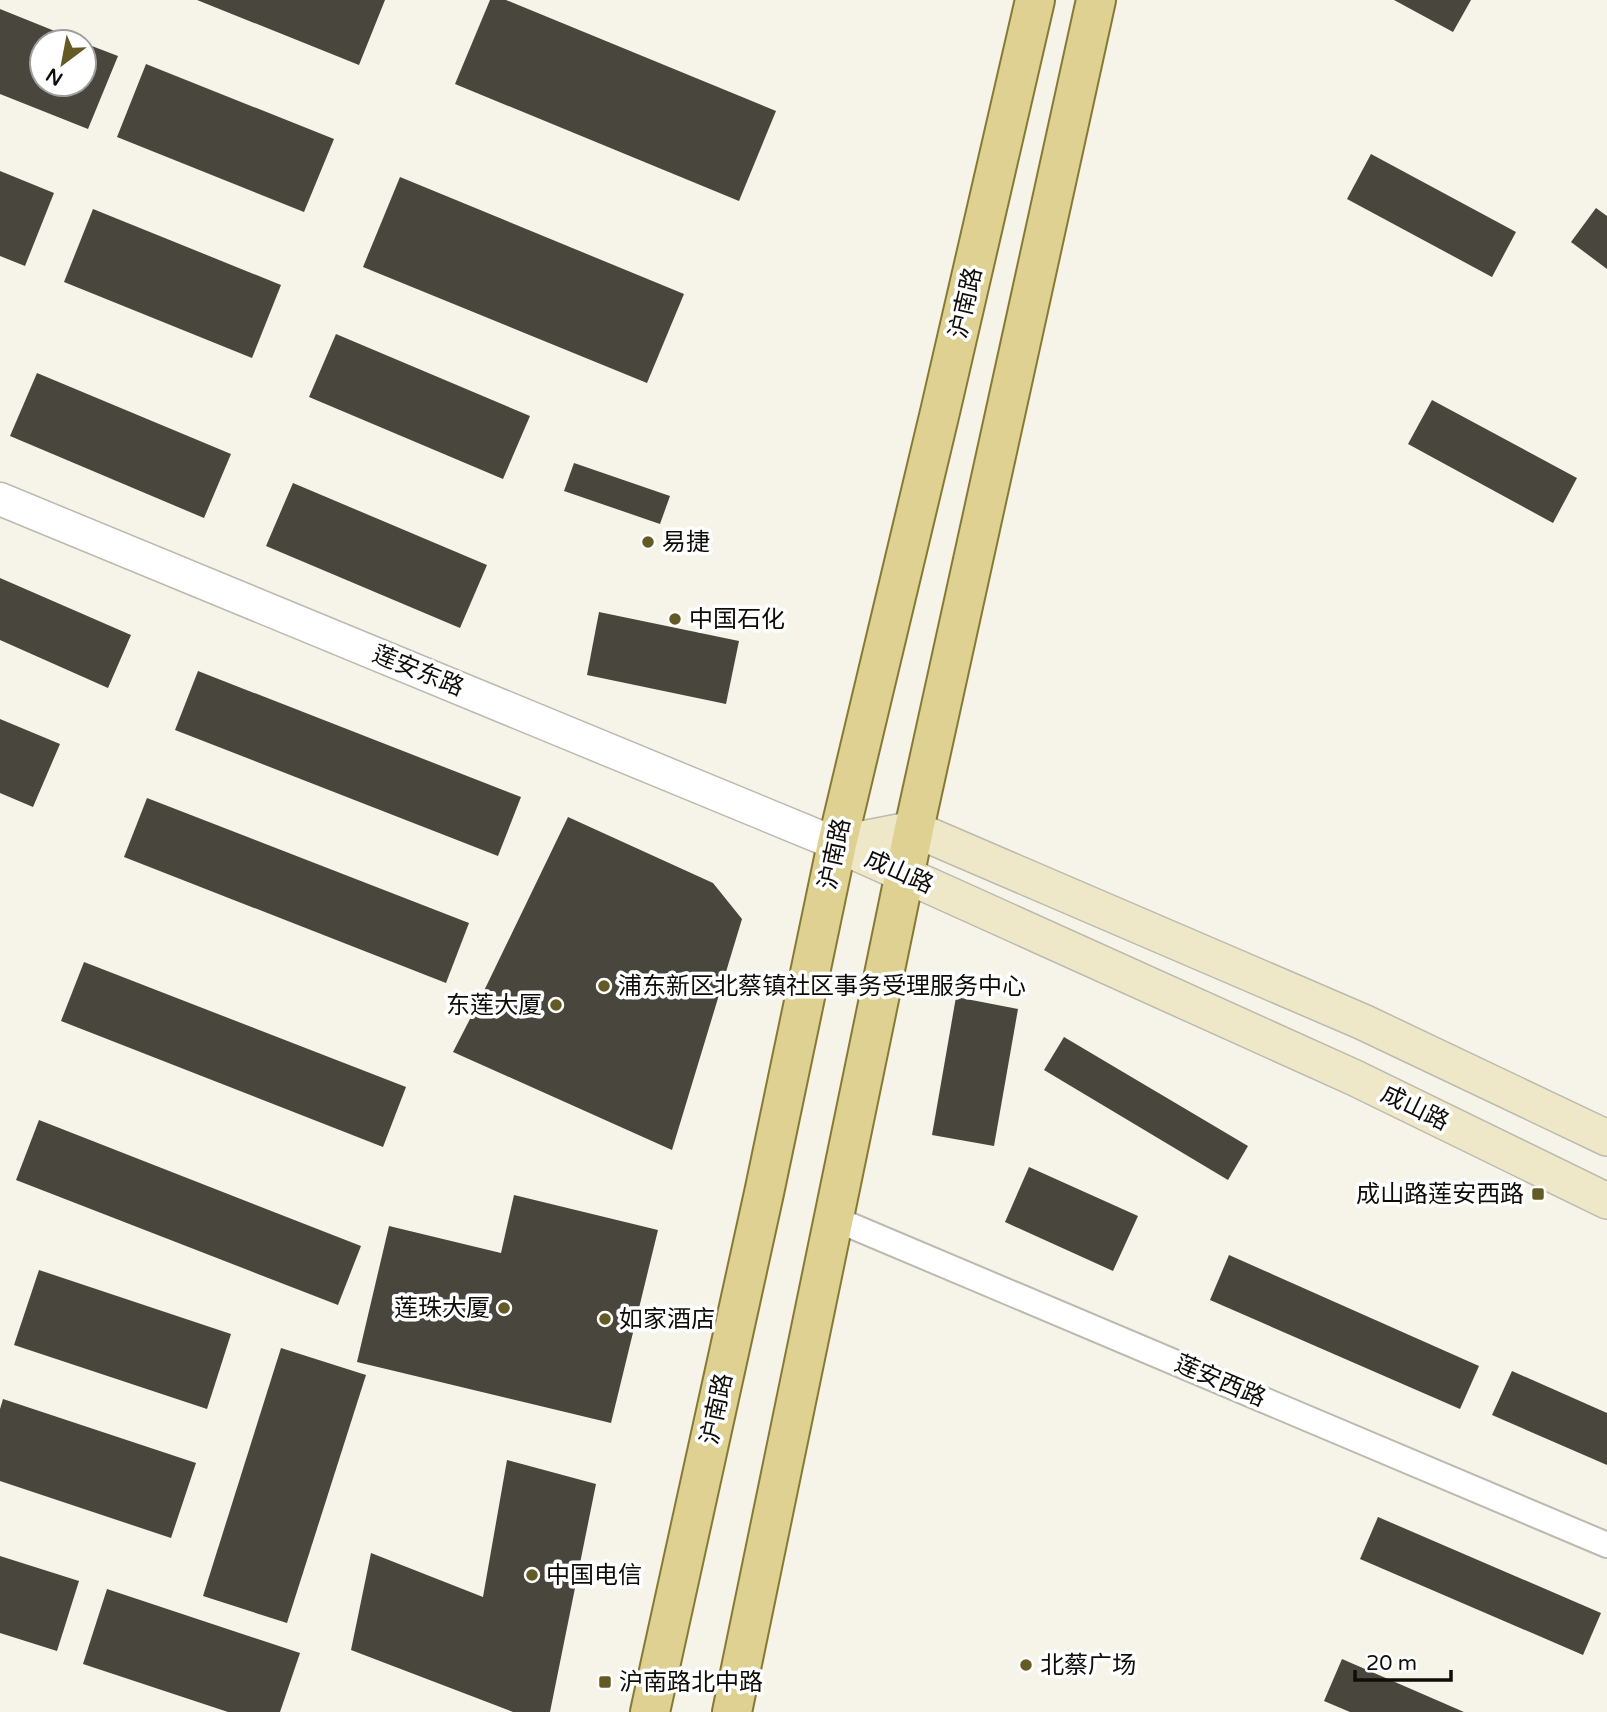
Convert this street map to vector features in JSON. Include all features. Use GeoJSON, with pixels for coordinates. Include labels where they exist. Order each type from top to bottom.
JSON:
{"type":"FeatureCollection","features":[{"type":"Feature","properties":{"kind":"main road","name":"沪南路"},"geometry":{"type":"LineString","coordinates":[[650,1712],[764,1193],[837,844],[944,399],[1035,0]]}},
{"type":"Feature","properties":{"kind":"main road"},"geometry":{"type":"LineString","coordinates":[[732,1712],[914,829],[1096,0]]}},
{"type":"Feature","properties":{"kind":"main road","name":"成山路"},"geometry":{"type":"LineString","coordinates":[[837,844],[914,829],[1363,1022],[1607,1138]]}},
{"type":"Feature","properties":{"kind":"main road","name":"成山路"},"geometry":{"type":"LineString","coordinates":[[837,844],[1355,1078],[1607,1201]]}},
{"type":"Feature","properties":{"kind":"street","name":"莲安东路"},"geometry":{"type":"LineString","coordinates":[[0,499],[837,844]]}},
{"type":"Feature","properties":{"kind":"street","name":"莲安西路"},"geometry":{"type":"LineString","coordinates":[[833,1218],[1607,1545]]}},
{"type":"Feature","properties":{"kind":"building"},"geometry":{"type":"Polygon","coordinates":[[[197,0],[385,0],[359,65],[197,0]]]}},
{"type":"Feature","properties":{"kind":"building"},"geometry":{"type":"Polygon","coordinates":[[[490,0],[506,0],[776,111],[739,201],[455,84],[490,0]]]}},
{"type":"Feature","properties":{"kind":"building"},"geometry":{"type":"Polygon","coordinates":[[[1394,0],[1471,0],[1453,32],[1394,0]]]}},
{"type":"Feature","properties":{"kind":"building"},"geometry":{"type":"Polygon","coordinates":[[[0,9],[47,28],[28,28],[28,98],[98,98],[98,48],[118,56],[88,129],[0,94],[0,9]]]}},
{"type":"Feature","properties":{"kind":"building"},"geometry":{"type":"Polygon","coordinates":[[[146,64],[334,139],[304,212],[117,137],[146,64]]]}},
{"type":"Feature","properties":{"kind":"building"},"geometry":{"type":"Polygon","coordinates":[[[1371,154],[1516,232],[1492,277],[1347,199],[1371,154]]]}},
{"type":"Feature","properties":{"kind":"building"},"geometry":{"type":"Polygon","coordinates":[[[0,171],[54,193],[25,266],[0,256],[0,171]]]}},
{"type":"Feature","properties":{"kind":"building"},"geometry":{"type":"Polygon","coordinates":[[[400,177],[684,294],[647,383],[363,267],[400,177]]]}},
{"type":"Feature","properties":{"kind":"building"},"geometry":{"type":"Polygon","coordinates":[[[1596,208],[1607,216],[1607,269],[1571,242],[1596,208]]]}},
{"type":"Feature","properties":{"kind":"building"},"geometry":{"type":"Polygon","coordinates":[[[93,209],[281,285],[252,358],[64,282],[93,209]]]}},
{"type":"Feature","properties":{"kind":"building"},"geometry":{"type":"Polygon","coordinates":[[[336,334],[530,416],[503,479],[309,397],[336,334]]]}},
{"type":"Feature","properties":{"kind":"building"},"geometry":{"type":"Polygon","coordinates":[[[37,373],[231,454],[204,518],[10,436],[37,373]]]}},
{"type":"Feature","properties":{"kind":"building"},"geometry":{"type":"Polygon","coordinates":[[[1432,400],[1577,478],[1553,523],[1408,444],[1432,400]]]}},
{"type":"Feature","properties":{"kind":"building"},"geometry":{"type":"Polygon","coordinates":[[[574,463],[670,496],[660,524],[564,491],[574,463]]]}},
{"type":"Feature","properties":{"kind":"building"},"geometry":{"type":"Polygon","coordinates":[[[293,483],[487,565],[460,628],[266,546],[293,483]]]}},
{"type":"Feature","properties":{"kind":"building"},"geometry":{"type":"Polygon","coordinates":[[[0,578],[131,635],[108,688],[0,640],[0,578]]]}},
{"type":"Feature","properties":{"kind":"building"},"geometry":{"type":"Polygon","coordinates":[[[599,612],[739,641],[726,704],[587,675],[599,612]]]}},
{"type":"Feature","properties":{"kind":"building"},"geometry":{"type":"Polygon","coordinates":[[[198,671],[521,797],[498,856],[175,730],[198,671]]]}},
{"type":"Feature","properties":{"kind":"building"},"geometry":{"type":"Polygon","coordinates":[[[0,719],[60,744],[33,807],[0,793],[0,719]]]}},
{"type":"Feature","properties":{"kind":"building"},"geometry":{"type":"Polygon","coordinates":[[[147,798],[469,923],[446,983],[124,857],[147,798]]]}},
{"type":"Feature","properties":{"kind":"building","name":"浦东新区北蔡镇社区事务受理服务中心"},"geometry":{"type":"Polygon","coordinates":[[[568,817],[713,883],[742,919],[672,1150],[453,1052],[471,1017],[469,997],[481,997],[568,817]]]}},
{"type":"Feature","properties":{"kind":"building"},"geometry":{"type":"Polygon","coordinates":[[[84,962],[406,1087],[383,1147],[61,1021],[84,962]]]}},
{"type":"Feature","properties":{"kind":"building"},"geometry":{"type":"Polygon","coordinates":[[[956,997],[1018,1009],[994,1146],[932,1135],[956,997]]]}},
{"type":"Feature","properties":{"kind":"building"},"geometry":{"type":"Polygon","coordinates":[[[1064,1037],[1248,1146],[1228,1180],[1044,1070],[1064,1037]]]}},
{"type":"Feature","properties":{"kind":"building"},"geometry":{"type":"Polygon","coordinates":[[[39,1120],[361,1246],[338,1305],[16,1180],[39,1120]]]}},
{"type":"Feature","properties":{"kind":"building"},"geometry":{"type":"Polygon","coordinates":[[[1029,1167],[1138,1216],[1113,1271],[1005,1222],[1029,1167]]]}},
{"type":"Feature","properties":{"kind":"building","name":"莲珠大厦"},"geometry":{"type":"Polygon","coordinates":[[[514,1195],[658,1230],[611,1423],[357,1362],[389,1226],[501,1253],[514,1195]]]}},
{"type":"Feature","properties":{"kind":"building"},"geometry":{"type":"Polygon","coordinates":[[[1229,1255],[1479,1366],[1460,1409],[1210,1300],[1229,1255]]]}},
{"type":"Feature","properties":{"kind":"building"},"geometry":{"type":"Polygon","coordinates":[[[39,1270],[231,1334],[207,1409],[14,1345],[39,1270]]]}},
{"type":"Feature","properties":{"kind":"building"},"geometry":{"type":"Polygon","coordinates":[[[281,1348],[366,1375],[287,1623],[203,1596],[281,1348]]]}},
{"type":"Feature","properties":{"kind":"building"},"geometry":{"type":"Polygon","coordinates":[[[1512,1371],[1607,1413],[1607,1465],[1492,1415],[1512,1371]]]}},
{"type":"Feature","properties":{"kind":"building"},"geometry":{"type":"Polygon","coordinates":[[[3,1399],[196,1463],[171,1538],[0,1481],[0,1409],[3,1399]]]}},
{"type":"Feature","properties":{"kind":"building","name":"中国电信"},"geometry":{"type":"Polygon","coordinates":[[[507,1460],[596,1484],[550,1712],[513,1712],[351,1650],[371,1553],[483,1597],[507,1460]]]}},
{"type":"Feature","properties":{"kind":"building"},"geometry":{"type":"Polygon","coordinates":[[[1378,1517],[1601,1613],[1583,1655],[1360,1559],[1378,1517]]]}},
{"type":"Feature","properties":{"kind":"building"},"geometry":{"type":"Polygon","coordinates":[[[0,1556],[79,1581],[57,1651],[0,1633],[0,1556]]]}},
{"type":"Feature","properties":{"kind":"building"},"geometry":{"type":"Polygon","coordinates":[[[107,1589],[300,1653],[280,1712],[228,1712],[83,1664],[107,1589]]]}},
{"type":"Feature","properties":{"kind":"building"},"geometry":{"type":"Polygon","coordinates":[[[1342,1659],[1464,1712],[1350,1712],[1324,1701],[1342,1659]]]}},
{"type":"Feature","properties":{"kind":"place","name":"易捷"},"geometry":{"type":"Point","coordinates":[648,542]}},
{"type":"Feature","properties":{"kind":"place","name":"中国石化"},"geometry":{"type":"Point","coordinates":[675,619]}},
{"type":"Feature","properties":{"kind":"place","name":"浦东新区北蔡镇社区事务受理服务中心"},"geometry":{"type":"Point","coordinates":[604,986]}},
{"type":"Feature","properties":{"kind":"place","name":"东莲大厦"},"geometry":{"type":"Point","coordinates":[556,1005]}},
{"type":"Feature","properties":{"kind":"place","name":"成山路莲安西路"},"geometry":{"type":"Point","coordinates":[1538,1194]}},
{"type":"Feature","properties":{"kind":"place","name":"莲珠大厦"},"geometry":{"type":"Point","coordinates":[504,1308]}},
{"type":"Feature","properties":{"kind":"place","name":"如家酒店"},"geometry":{"type":"Point","coordinates":[605,1319]}},
{"type":"Feature","properties":{"kind":"place","name":"中国电信"},"geometry":{"type":"Point","coordinates":[532,1575]}},
{"type":"Feature","properties":{"kind":"place","name":"北蔡广场"},"geometry":{"type":"Point","coordinates":[1026,1665]}},
{"type":"Feature","properties":{"kind":"place","name":"沪南路北中路"},"geometry":{"type":"Point","coordinates":[605,1682]}}]}
